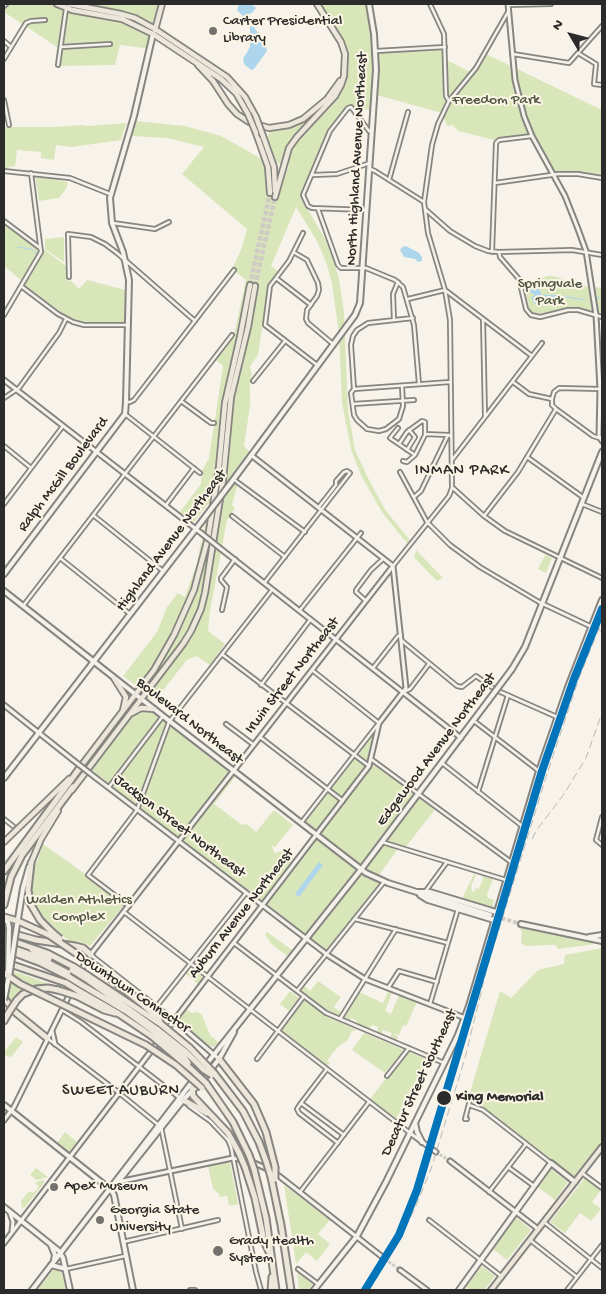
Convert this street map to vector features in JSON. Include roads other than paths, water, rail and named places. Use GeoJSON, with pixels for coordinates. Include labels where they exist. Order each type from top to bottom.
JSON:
{"type":"FeatureCollection","features":[{"type":"Feature","properties":{"kind":"highway"},"geometry":{"type":"LineString","coordinates":[[57,4],[122,19],[154,31],[227,77],[245,97],[256,117],[272,158],[275,172],[275,197],[287,153],[295,140],[335,96],[341,85],[344,71],[345,54],[341,42],[316,4]]}},
{"type":"Feature","properties":{"kind":"highway"},"geometry":{"type":"LineString","coordinates":[[154,31],[162,4]]}},
{"type":"Feature","properties":{"kind":"highway"},"geometry":{"type":"LineString","coordinates":[[154,31],[229,86],[241,100],[265,154],[270,177],[270,193]]}},
{"type":"Feature","properties":{"kind":"highway"},"geometry":{"type":"LineString","coordinates":[[192,59],[213,80],[237,114],[249,122],[269,128],[289,126],[306,116],[330,96],[340,83],[344,71]]}},
{"type":"Feature","properties":{"kind":"highway"},"geometry":{"type":"LineString","coordinates":[[4,870],[154,670],[174,635],[191,596],[202,563],[218,482],[226,394],[253,286],[248,327],[231,397],[225,470],[203,601],[195,623],[186,638],[74,788],[44,833],[31,863],[28,890],[30,903],[50,934]]}},
{"type":"Feature","properties":{"kind":"highway"},"geometry":{"type":"LineString","coordinates":[[114,678],[126,698],[122,714]]}},
{"type":"Feature","properties":{"kind":"highway"},"geometry":{"type":"LineString","coordinates":[[128,715],[141,708],[154,709]]}},
{"type":"Feature","properties":{"kind":"highway"},"geometry":{"type":"LineString","coordinates":[[4,842],[79,769]]}},
{"type":"Feature","properties":{"kind":"highway"},"geometry":{"type":"LineString","coordinates":[[4,905],[11,877],[22,855],[60,803],[74,788]]}},
{"type":"Feature","properties":{"kind":"highway"},"geometry":{"type":"LineString","coordinates":[[4,918],[18,921],[50,934],[96,966],[158,1018],[158,1030]]}},
{"type":"Feature","properties":{"kind":"highway"},"geometry":{"type":"LineString","coordinates":[[7,929],[36,940],[83,948],[91,955]]}},
{"type":"Feature","properties":{"kind":"highway","name":"Downtown Connector"},"geometry":{"type":"LineString","coordinates":[[4,938],[28,945],[83,985],[190,1048],[215,1075],[243,1112],[259,1142],[273,1178],[291,1290]]}},
{"type":"Feature","properties":{"kind":"highway"},"geometry":{"type":"LineString","coordinates":[[4,945],[35,956],[70,975],[83,985],[158,1030]]}},
{"type":"Feature","properties":{"kind":"highway"},"geometry":{"type":"LineString","coordinates":[[4,949],[70,975]]}},
{"type":"Feature","properties":{"kind":"highway","name":"Downtown Connector"},"geometry":{"type":"LineString","coordinates":[[4,962],[42,974],[70,975]]}},
{"type":"Feature","properties":{"kind":"highway"},"geometry":{"type":"LineString","coordinates":[[4,973],[17,982],[146,1045],[176,1065],[215,1096],[233,1122],[254,1169],[263,1201],[276,1290]]}},
{"type":"Feature","properties":{"kind":"highway"},"geometry":{"type":"LineString","coordinates":[[4,1021],[23,994],[36,989],[58,990],[83,985],[108,994],[158,1030]]}},
{"type":"Feature","properties":{"kind":"highway","name":"Downtown Connector"},"geometry":{"type":"LineString","coordinates":[[83,985],[104,1010],[120,1014],[158,1030],[204,1086]]}},
{"type":"Feature","properties":{"kind":"highway"},"geometry":{"type":"LineString","coordinates":[[4,999],[23,1019],[48,1037]]}},
{"type":"Feature","properties":{"kind":"highway"},"geometry":{"type":"LineString","coordinates":[[217,1057],[254,1104],[266,1132],[275,1167],[273,1178]]}},
{"type":"Feature","properties":{"kind":"highway"},"geometry":{"type":"LineString","coordinates":[[195,1079],[192,1091],[193,1096],[228,1133],[239,1153],[255,1198],[264,1242],[271,1255]]}},
{"type":"Feature","properties":{"kind":"highway"},"geometry":{"type":"LineString","coordinates":[[182,1099],[202,1109],[215,1119]]}},
{"type":"Feature","properties":{"kind":"highway"},"geometry":{"type":"LineString","coordinates":[[271,1290],[272,1264]]}},
{"type":"Feature","properties":{"kind":"main road","name":"North Highland Avenue Northeast"},"geometry":{"type":"LineString","coordinates":[[355,315],[361,298],[376,50],[369,4]]}},
{"type":"Feature","properties":{"kind":"main road"},"geometry":{"type":"LineString","coordinates":[[125,414],[129,280],[125,259],[112,223],[110,194],[134,116],[154,31]]}},
{"type":"Feature","properties":{"kind":"main road","name":"Highland Avenue Northeast"},"geometry":{"type":"LineString","coordinates":[[4,778],[196,529],[355,315]]}},
{"type":"Feature","properties":{"kind":"main road","name":"Ralph McGill Boulevard"},"geometry":{"type":"LineString","coordinates":[[4,574],[125,414]]}},
{"type":"Feature","properties":{"kind":"main road","name":"Edgewood Avenue Northeast"},"geometry":{"type":"LineString","coordinates":[[182,1099],[201,1082],[250,1009],[419,794],[512,669],[525,647],[602,452]]}},
{"type":"Feature","properties":{"kind":"main road","name":"Boulevard Northeast"},"geometry":{"type":"LineString","coordinates":[[4,590],[169,722],[361,869],[384,882],[416,892]]}},
{"type":"Feature","properties":{"kind":"main road","name":"Decatur Street Southeast"},"geometry":{"type":"LineString","coordinates":[[314,1290],[357,1236],[410,1133],[464,1018],[539,770],[557,717],[602,600]]}},
{"type":"Feature","properties":{"kind":"main road"},"geometry":{"type":"LineString","coordinates":[[4,999],[23,888],[31,863]]}},
{"type":"Feature","properties":{"kind":"main road"},"geometry":{"type":"LineString","coordinates":[[416,892],[425,892],[496,912]]}},
{"type":"Feature","properties":{"kind":"main road"},"geometry":{"type":"LineString","coordinates":[[416,892],[428,900],[494,920]]}},
{"type":"Feature","properties":{"kind":"main road"},"geometry":{"type":"LineString","coordinates":[[416,892],[490,915]]}},
{"type":"Feature","properties":{"kind":"main road"},"geometry":{"type":"LineString","coordinates":[[4,918],[8,922],[7,982]]}},
{"type":"Feature","properties":{"kind":"main road"},"geometry":{"type":"LineString","coordinates":[[521,924],[602,941]]}},
{"type":"Feature","properties":{"kind":"main road"},"geometry":{"type":"LineString","coordinates":[[587,937],[601,935]]}},
{"type":"Feature","properties":{"kind":"main road","name":"Edgewood Avenue Northeast"},"geometry":{"type":"LineString","coordinates":[[32,1290],[182,1099],[195,1079],[217,1057]]}},
{"type":"Feature","properties":{"kind":"main road"},"geometry":{"type":"LineString","coordinates":[[4,1105],[110,1189],[114,1195],[133,1290]]}},
{"type":"Feature","properties":{"kind":"main road"},"geometry":{"type":"LineString","coordinates":[[415,1122],[416,1131],[422,1142]]}},
{"type":"Feature","properties":{"kind":"main road","name":"Edgewood Avenue Northeast"},"geometry":{"type":"LineString","coordinates":[[110,1189],[118,1182],[160,1126]]}},
{"type":"Feature","properties":{"kind":"main road"},"geometry":{"type":"LineString","coordinates":[[491,1290],[602,1147]]}},
{"type":"Feature","properties":{"kind":"main road"},"geometry":{"type":"LineString","coordinates":[[459,1290],[551,1163],[575,1182]]}},
{"type":"Feature","properties":{"kind":"main road"},"geometry":{"type":"LineString","coordinates":[[4,1207],[61,1253],[70,1290]]}},
{"type":"Feature","properties":{"kind":"main road"},"geometry":{"type":"LineString","coordinates":[[50,1243],[55,1255],[52,1264],[66,1269]]}},
{"type":"Feature","properties":{"kind":"street"},"geometry":{"type":"LineString","coordinates":[[430,4],[440,24],[445,47],[446,96],[449,101]]}},
{"type":"Feature","properties":{"kind":"street"},"geometry":{"type":"LineString","coordinates":[[550,4],[508,4],[508,12],[519,98],[532,136],[575,221],[586,252],[596,315],[601,398],[601,439],[593,436],[552,405],[554,392],[559,388],[600,389]]}},
{"type":"Feature","properties":{"kind":"street"},"geometry":{"type":"LineString","coordinates":[[58,65],[68,6]]}},
{"type":"Feature","properties":{"kind":"street"},"geometry":{"type":"LineString","coordinates":[[508,12],[476,68],[449,101],[435,132],[427,174],[424,202],[428,233],[445,290],[450,320],[452,488],[457,490],[484,516],[505,531],[602,578]]}},
{"type":"Feature","properties":{"kind":"street"},"geometry":{"type":"LineString","coordinates":[[4,59],[26,23],[31,20],[44,20]]}},
{"type":"Feature","properties":{"kind":"street"},"geometry":{"type":"LineString","coordinates":[[513,54],[566,63],[571,61],[602,26]]}},
{"type":"Feature","properties":{"kind":"street"},"geometry":{"type":"LineString","coordinates":[[4,41],[11,47]]}},
{"type":"Feature","properties":{"kind":"street"},"geometry":{"type":"LineString","coordinates":[[60,47],[110,44]]}},
{"type":"Feature","properties":{"kind":"street"},"geometry":{"type":"LineString","coordinates":[[376,50],[445,47]]}},
{"type":"Feature","properties":{"kind":"street"},"geometry":{"type":"LineString","coordinates":[[578,53],[596,64],[594,84],[602,85]]}},
{"type":"Feature","properties":{"kind":"street"},"geometry":{"type":"LineString","coordinates":[[4,102],[9,125]]}},
{"type":"Feature","properties":{"kind":"street"},"geometry":{"type":"LineString","coordinates":[[367,210],[318,209],[308,206],[303,193],[313,175],[330,131],[348,108],[351,107],[368,129],[372,131]]}},
{"type":"Feature","properties":{"kind":"street"},"geometry":{"type":"LineString","coordinates":[[389,180],[408,112]]}},
{"type":"Feature","properties":{"kind":"street"},"geometry":{"type":"LineString","coordinates":[[492,252],[497,141],[532,136]]}},
{"type":"Feature","properties":{"kind":"street"},"geometry":{"type":"LineString","coordinates":[[313,175],[337,174],[370,163]]}},
{"type":"Feature","properties":{"kind":"street"},"geometry":{"type":"LineString","coordinates":[[370,169],[424,202]]}},
{"type":"Feature","properties":{"kind":"street"},"geometry":{"type":"LineString","coordinates":[[4,170],[70,178],[110,194]]}},
{"type":"Feature","properties":{"kind":"street"},"geometry":{"type":"LineString","coordinates":[[4,315],[40,254],[32,174]]}},
{"type":"Feature","properties":{"kind":"street"},"geometry":{"type":"LineString","coordinates":[[495,183],[552,174],[578,174],[602,178]]}},
{"type":"Feature","properties":{"kind":"street"},"geometry":{"type":"LineString","coordinates":[[318,209],[338,265],[341,268],[363,267],[398,282],[403,287],[413,318],[419,384]]}},
{"type":"Feature","properties":{"kind":"street"},"geometry":{"type":"LineString","coordinates":[[425,209],[450,231],[479,248],[492,252],[558,249],[602,255]]}},
{"type":"Feature","properties":{"kind":"street"},"geometry":{"type":"LineString","coordinates":[[4,221],[40,248]]}},
{"type":"Feature","properties":{"kind":"street"},"geometry":{"type":"LineString","coordinates":[[112,223],[155,229],[169,222]]}},
{"type":"Feature","properties":{"kind":"street"},"geometry":{"type":"LineString","coordinates":[[303,232],[295,253],[270,286],[265,325],[318,366]]}},
{"type":"Feature","properties":{"kind":"street"},"geometry":{"type":"LineString","coordinates":[[69,277],[68,234],[92,237],[125,259],[195,321]]}},
{"type":"Feature","properties":{"kind":"street"},"geometry":{"type":"LineString","coordinates":[[498,252],[519,279],[526,309],[531,315],[540,317],[573,310],[583,311],[602,318]]}},
{"type":"Feature","properties":{"kind":"street"},"geometry":{"type":"LineString","coordinates":[[295,253],[307,260],[318,283],[319,290],[306,315],[308,323],[310,327],[333,344]]}},
{"type":"Feature","properties":{"kind":"street"},"geometry":{"type":"LineString","coordinates":[[126,402],[134,400],[234,270]]}},
{"type":"Feature","properties":{"kind":"street"},"geometry":{"type":"LineString","coordinates":[[276,278],[311,305]]}},
{"type":"Feature","properties":{"kind":"street"},"geometry":{"type":"LineString","coordinates":[[394,320],[393,294],[398,282]]}},
{"type":"Feature","properties":{"kind":"street"},"geometry":{"type":"LineString","coordinates":[[21,286],[66,319],[73,322],[84,325],[129,325]]}},
{"type":"Feature","properties":{"kind":"street"},"geometry":{"type":"LineString","coordinates":[[408,299],[445,290]]}},
{"type":"Feature","properties":{"kind":"street"},"geometry":{"type":"LineString","coordinates":[[445,290],[532,356]]}},
{"type":"Feature","properties":{"kind":"street"},"geometry":{"type":"LineString","coordinates":[[4,306],[8,309]]}},
{"type":"Feature","properties":{"kind":"street"},"geometry":{"type":"LineString","coordinates":[[402,386],[403,401],[399,419],[386,429],[379,431],[366,428],[360,424],[354,415],[352,404],[351,393],[354,389],[351,345],[354,333],[368,323],[413,318]]}},
{"type":"Feature","properties":{"kind":"street"},"geometry":{"type":"LineString","coordinates":[[483,318],[485,418]]}},
{"type":"Feature","properties":{"kind":"street"},"geometry":{"type":"LineString","coordinates":[[4,398],[16,390],[45,353],[66,319]]}},
{"type":"Feature","properties":{"kind":"street"},"geometry":{"type":"LineString","coordinates":[[23,606],[232,336]]}},
{"type":"Feature","properties":{"kind":"street"},"geometry":{"type":"LineString","coordinates":[[253,381],[286,341]]}},
{"type":"Feature","properties":{"kind":"street"},"geometry":{"type":"LineString","coordinates":[[452,460],[542,343]]}},
{"type":"Feature","properties":{"kind":"street"},"geometry":{"type":"LineString","coordinates":[[4,380],[265,582],[461,738]]}},
{"type":"Feature","properties":{"kind":"street"},"geometry":{"type":"LineString","coordinates":[[354,389],[450,382]]}},
{"type":"Feature","properties":{"kind":"street"},"geometry":{"type":"LineString","coordinates":[[512,382],[529,394],[552,399]]}},
{"type":"Feature","properties":{"kind":"street"},"geometry":{"type":"LineString","coordinates":[[352,404],[414,400]]}},
{"type":"Feature","properties":{"kind":"street"},"geometry":{"type":"LineString","coordinates":[[182,401],[211,423],[214,423]]}},
{"type":"Feature","properties":{"kind":"street"},"geometry":{"type":"LineString","coordinates":[[484,516],[510,483],[556,409]]}},
{"type":"Feature","properties":{"kind":"street"},"geometry":{"type":"LineString","coordinates":[[125,414],[200,472]]}},
{"type":"Feature","properties":{"kind":"street"},"geometry":{"type":"LineString","coordinates":[[399,444],[409,430],[425,422],[425,434],[415,455],[407,462],[403,461]]}},
{"type":"Feature","properties":{"kind":"street"},"geometry":{"type":"LineString","coordinates":[[4,504],[63,426]]}},
{"type":"Feature","properties":{"kind":"street"},"geometry":{"type":"LineString","coordinates":[[398,428],[390,438],[415,455]]}},
{"type":"Feature","properties":{"kind":"street"},"geometry":{"type":"LineString","coordinates":[[407,450],[415,438],[409,430]]}},
{"type":"Feature","properties":{"kind":"street"},"geometry":{"type":"LineString","coordinates":[[425,434],[450,436]]}},
{"type":"Feature","properties":{"kind":"street"},"geometry":{"type":"LineString","coordinates":[[414,497],[421,491],[450,436]]}},
{"type":"Feature","properties":{"kind":"street"},"geometry":{"type":"LineString","coordinates":[[4,446],[31,468]]}},
{"type":"Feature","properties":{"kind":"street"},"geometry":{"type":"LineString","coordinates":[[251,455],[393,566],[406,688],[404,692]]}},
{"type":"Feature","properties":{"kind":"street"},"geometry":{"type":"LineString","coordinates":[[527,457],[584,498]]}},
{"type":"Feature","properties":{"kind":"street"},"geometry":{"type":"LineString","coordinates":[[166,505],[194,468]]}},
{"type":"Feature","properties":{"kind":"street"},"geometry":{"type":"LineString","coordinates":[[265,582],[350,473],[344,472],[318,508]]}},
{"type":"Feature","properties":{"kind":"street"},"geometry":{"type":"LineString","coordinates":[[400,472],[427,522],[450,545],[473,563],[542,604],[592,627]]}},
{"type":"Feature","properties":{"kind":"street"},"geometry":{"type":"LineString","coordinates":[[233,479],[305,532]]}},
{"type":"Feature","properties":{"kind":"street","name":"Irwin Street Northeast"},"geometry":{"type":"LineString","coordinates":[[4,1120],[11,1111],[84,965],[91,955],[449,496],[452,488]]}},
{"type":"Feature","properties":{"kind":"street"},"geometry":{"type":"LineString","coordinates":[[582,504],[602,511]]}},
{"type":"Feature","properties":{"kind":"street"},"geometry":{"type":"LineString","coordinates":[[92,515],[164,571]]}},
{"type":"Feature","properties":{"kind":"street"},"geometry":{"type":"LineString","coordinates":[[232,516],[285,557]]}},
{"type":"Feature","properties":{"kind":"street"},"geometry":{"type":"LineString","coordinates":[[300,610],[362,533]]}},
{"type":"Feature","properties":{"kind":"street"},"geometry":{"type":"LineString","coordinates":[[60,558],[130,614]]}},
{"type":"Feature","properties":{"kind":"street"},"geometry":{"type":"LineString","coordinates":[[222,610],[227,587],[221,578],[235,559]]}},
{"type":"Feature","properties":{"kind":"street"},"geometry":{"type":"LineString","coordinates":[[366,601],[356,590],[383,559]]}},
{"type":"Feature","properties":{"kind":"street"},"geometry":{"type":"LineString","coordinates":[[129,906],[88,875],[137,810],[169,722],[273,589]]}},
{"type":"Feature","properties":{"kind":"street"},"geometry":{"type":"LineString","coordinates":[[261,684],[311,619]]}},
{"type":"Feature","properties":{"kind":"street"},"geometry":{"type":"LineString","coordinates":[[373,668],[400,635]]}},
{"type":"Feature","properties":{"kind":"street"},"geometry":{"type":"LineString","coordinates":[[401,640],[457,686],[462,687],[476,676],[496,690],[557,717]]}},
{"type":"Feature","properties":{"kind":"street"},"geometry":{"type":"LineString","coordinates":[[222,655],[369,766]]}},
{"type":"Feature","properties":{"kind":"street"},"geometry":{"type":"LineString","coordinates":[[404,692],[410,689],[430,664]]}},
{"type":"Feature","properties":{"kind":"street"},"geometry":{"type":"LineString","coordinates":[[301,823],[379,723],[312,670]]}},
{"type":"Feature","properties":{"kind":"street","name":"Auburn Avenue Northeast"},"geometry":{"type":"LineString","coordinates":[[4,1243],[369,766],[379,723],[404,692]]}},
{"type":"Feature","properties":{"kind":"street"},"geometry":{"type":"LineString","coordinates":[[478,792],[508,695]]}},
{"type":"Feature","properties":{"kind":"street","name":"Jackson Street Northeast"},"geometry":{"type":"LineString","coordinates":[[4,705],[326,955],[365,979],[464,1018]]}},
{"type":"Feature","properties":{"kind":"street"},"geometry":{"type":"LineString","coordinates":[[108,787],[163,716]]}},
{"type":"Feature","properties":{"kind":"street"},"geometry":{"type":"LineString","coordinates":[[474,721],[539,770]]}},
{"type":"Feature","properties":{"kind":"street"},"geometry":{"type":"LineString","coordinates":[[226,724],[254,745]]}},
{"type":"Feature","properties":{"kind":"street"},"geometry":{"type":"LineString","coordinates":[[260,737],[343,801]]}},
{"type":"Feature","properties":{"kind":"street"},"geometry":{"type":"LineString","coordinates":[[371,759],[511,862]]}},
{"type":"Feature","properties":{"kind":"street"},"geometry":{"type":"LineString","coordinates":[[442,763],[522,826]]}},
{"type":"Feature","properties":{"kind":"street"},"geometry":{"type":"LineString","coordinates":[[602,817],[596,840],[602,845]]}},
{"type":"Feature","properties":{"kind":"street"},"geometry":{"type":"LineString","coordinates":[[4,819],[13,826]]}},
{"type":"Feature","properties":{"kind":"street"},"geometry":{"type":"LineString","coordinates":[[382,842],[506,880]]}},
{"type":"Feature","properties":{"kind":"street"},"geometry":{"type":"LineString","coordinates":[[425,892],[447,862]]}},
{"type":"Feature","properties":{"kind":"street"},"geometry":{"type":"LineString","coordinates":[[297,991],[384,882]]}},
{"type":"Feature","properties":{"kind":"street"},"geometry":{"type":"LineString","coordinates":[[157,1006],[246,892]]}},
{"type":"Feature","properties":{"kind":"street"},"geometry":{"type":"LineString","coordinates":[[430,1004],[458,909]]}},
{"type":"Feature","properties":{"kind":"street"},"geometry":{"type":"LineString","coordinates":[[124,912],[436,1152]]}},
{"type":"Feature","properties":{"kind":"street"},"geometry":{"type":"LineString","coordinates":[[355,918],[448,943]]}},
{"type":"Feature","properties":{"kind":"street"},"geometry":{"type":"LineString","coordinates":[[340,1019],[396,929]]}},
{"type":"Feature","properties":{"kind":"street"},"geometry":{"type":"LineString","coordinates":[[234,943],[326,1013],[444,1063]]}},
{"type":"Feature","properties":{"kind":"street"},"geometry":{"type":"LineString","coordinates":[[91,955],[157,1006],[217,1057]]}},
{"type":"Feature","properties":{"kind":"street"},"geometry":{"type":"LineString","coordinates":[[388,988],[399,971],[437,982]]}},
{"type":"Feature","properties":{"kind":"street"},"geometry":{"type":"LineString","coordinates":[[257,1059],[304,996]]}},
{"type":"Feature","properties":{"kind":"street"},"geometry":{"type":"LineString","coordinates":[[62,1010],[81,1022],[182,1099]]}},
{"type":"Feature","properties":{"kind":"street"},"geometry":{"type":"LineString","coordinates":[[53,1027],[52,1036],[56,1044]]}},
{"type":"Feature","properties":{"kind":"street"},"geometry":{"type":"LineString","coordinates":[[48,1037],[160,1126],[182,1229]]}},
{"type":"Feature","properties":{"kind":"street"},"geometry":{"type":"LineString","coordinates":[[387,1076],[409,1048]]}},
{"type":"Feature","properties":{"kind":"street"},"geometry":{"type":"LineString","coordinates":[[327,1069],[297,1108],[298,1113],[338,1143]]}},
{"type":"Feature","properties":{"kind":"street"},"geometry":{"type":"LineString","coordinates":[[467,1120],[465,1119],[470,1100]]}},
{"type":"Feature","properties":{"kind":"street"},"geometry":{"type":"LineString","coordinates":[[300,1192],[369,1102]]}},
{"type":"Feature","properties":{"kind":"street"},"geometry":{"type":"LineString","coordinates":[[301,1103],[344,1135]]}},
{"type":"Feature","properties":{"kind":"street"},"geometry":{"type":"LineString","coordinates":[[469,1105],[483,1110],[551,1163]]}},
{"type":"Feature","properties":{"kind":"street"},"geometry":{"type":"LineString","coordinates":[[189,1106],[210,1121],[228,1140],[231,1147],[261,1290]]}},
{"type":"Feature","properties":{"kind":"street"},"geometry":{"type":"LineString","coordinates":[[489,1192],[526,1144]]}},
{"type":"Feature","properties":{"kind":"street"},"geometry":{"type":"LineString","coordinates":[[118,1182],[233,1158],[250,1161],[267,1168],[385,1258]]}},
{"type":"Feature","properties":{"kind":"street"},"geometry":{"type":"LineString","coordinates":[[450,1162],[538,1229]]}},
{"type":"Feature","properties":{"kind":"street"},"geometry":{"type":"LineString","coordinates":[[508,1167],[534,1186]]}},
{"type":"Feature","properties":{"kind":"street"},"geometry":{"type":"LineString","coordinates":[[582,1172],[602,1188]]}},
{"type":"Feature","properties":{"kind":"street"},"geometry":{"type":"LineString","coordinates":[[123,1175],[126,1180]]}},
{"type":"Feature","properties":{"kind":"street"},"geometry":{"type":"LineString","coordinates":[[10,1212],[13,1222],[12,1232]]}},
{"type":"Feature","properties":{"kind":"street"},"geometry":{"type":"LineString","coordinates":[[122,1242],[218,1220]]}},
{"type":"Feature","properties":{"kind":"street"},"geometry":{"type":"LineString","coordinates":[[429,1220],[502,1276]]}},
{"type":"Feature","properties":{"kind":"street"},"geometry":{"type":"LineString","coordinates":[[544,1222],[602,1268]]}},
{"type":"Feature","properties":{"kind":"street"},"geometry":{"type":"LineString","coordinates":[[530,1240],[577,1277]]}},
{"type":"Feature","properties":{"kind":"street"},"geometry":{"type":"LineString","coordinates":[[567,1290],[602,1245]]}},
{"type":"Feature","properties":{"kind":"street"},"geometry":{"type":"LineString","coordinates":[[66,1269],[125,1256]]}},
{"type":"Feature","properties":{"kind":"street"},"geometry":{"type":"LineString","coordinates":[[298,1268],[318,1284]]}},
{"type":"Feature","properties":{"kind":"street"},"geometry":{"type":"LineString","coordinates":[[400,1270],[427,1290]]}},
{"type":"Feature","properties":{"kind":"street"},"geometry":{"type":"LineString","coordinates":[[190,1290],[195,1290]]}},
{"type":"Feature","properties":{"kind":"water"},"geometry":{"type":"Polygon","coordinates":[[[239,4],[251,4],[256,8],[252,13],[243,16],[237,10],[239,4]]]}},
{"type":"Feature","properties":{"kind":"water"},"geometry":{"type":"Polygon","coordinates":[[[250,26],[254,27],[266,45],[267,51],[254,69],[251,70],[244,64],[243,59],[250,47],[250,26]]]}},
{"type":"Feature","properties":{"kind":"water"},"geometry":{"type":"Polygon","coordinates":[[[406,246],[419,253],[422,261],[418,262],[415,259],[404,257],[400,250],[406,246]]]}},
{"type":"Feature","properties":{"kind":"water"},"geometry":{"type":"Polygon","coordinates":[[[538,287],[542,295],[559,295],[564,298],[544,304],[535,304],[531,298],[535,295],[530,292],[530,289],[538,287]]]}},
{"type":"Feature","properties":{"kind":"water"},"geometry":{"type":"Polygon","coordinates":[[[319,862],[323,865],[299,897],[295,894],[319,862]]]}},
{"type":"Feature","properties":{"kind":"waterway"},"geometry":{"type":"LineString","coordinates":[[18,247],[31,249],[37,253]]}},
{"type":"Feature","properties":{"kind":"waterway"},"geometry":{"type":"LineString","coordinates":[[563,297],[584,300]]}},
{"type":"Feature","properties":{"kind":"waterway"},"geometry":{"type":"LineString","coordinates":[[597,298],[602,298]]}},
{"type":"Feature","properties":{"kind":"tunnel"},"geometry":{"type":"LineString","coordinates":[[250,285],[270,193]]}},
{"type":"Feature","properties":{"kind":"tunnel"},"geometry":{"type":"LineString","coordinates":[[255,286],[275,197]]}},
{"type":"Feature","properties":{"kind":"tunnel"},"geometry":{"type":"LineString","coordinates":[[594,628],[602,631]]}},
{"type":"Feature","properties":{"kind":"tunnel"},"geometry":{"type":"LineString","coordinates":[[490,915],[521,924]]}},
{"type":"Feature","properties":{"kind":"tunnel"},"geometry":{"type":"LineString","coordinates":[[436,1152],[450,1161]]}},
{"type":"Feature","properties":{"kind":"tunnel"},"geometry":{"type":"LineString","coordinates":[[385,1259],[400,1270]]}},
{"type":"Feature","properties":{"kind":"railway"},"geometry":{"type":"LineString","coordinates":[[369,1290],[397,1245],[431,1169],[465,1058],[487,968],[547,774],[579,678],[602,621]]}},
{"type":"Feature","properties":{"kind":"railway"},"geometry":{"type":"LineString","coordinates":[[532,839],[564,794],[586,758],[602,713]]}},
{"type":"Feature","properties":{"kind":"place","name":"Carter Presidential Library"},"geometry":{"type":"Point","coordinates":[213,31]}},
{"type":"Feature","properties":{"kind":"place","name":"King Memorial"},"geometry":{"type":"Point","coordinates":[444,1098]}},
{"type":"Feature","properties":{"kind":"place","name":"Apex Museum"},"geometry":{"type":"Point","coordinates":[54,1187]}},
{"type":"Feature","properties":{"kind":"place","name":"Georgia State University"},"geometry":{"type":"Point","coordinates":[100,1220]}},
{"type":"Feature","properties":{"kind":"place","name":"Grady Health System"},"geometry":{"type":"Point","coordinates":[218,1251]}},
{"type":"Feature","properties":{"kind":"district","name":"INMAN PARK"},"geometry":{"type":"Point","coordinates":[462,472]}},
{"type":"Feature","properties":{"kind":"district","name":"SWEET AUBURN"},"geometry":{"type":"Point","coordinates":[121,1092]}},
{"type":"Feature","properties":{"kind":"park label","name":"Freedom Park"},"geometry":{"type":"Point","coordinates":[496,101]}},
{"type":"Feature","properties":{"kind":"park label","name":"Springvale Park"},"geometry":{"type":"Point","coordinates":[550,294]}},
{"type":"Feature","properties":{"kind":"park label","name":"Walden Athletics Complex"},"geometry":{"type":"Point","coordinates":[79,910]}}]}
